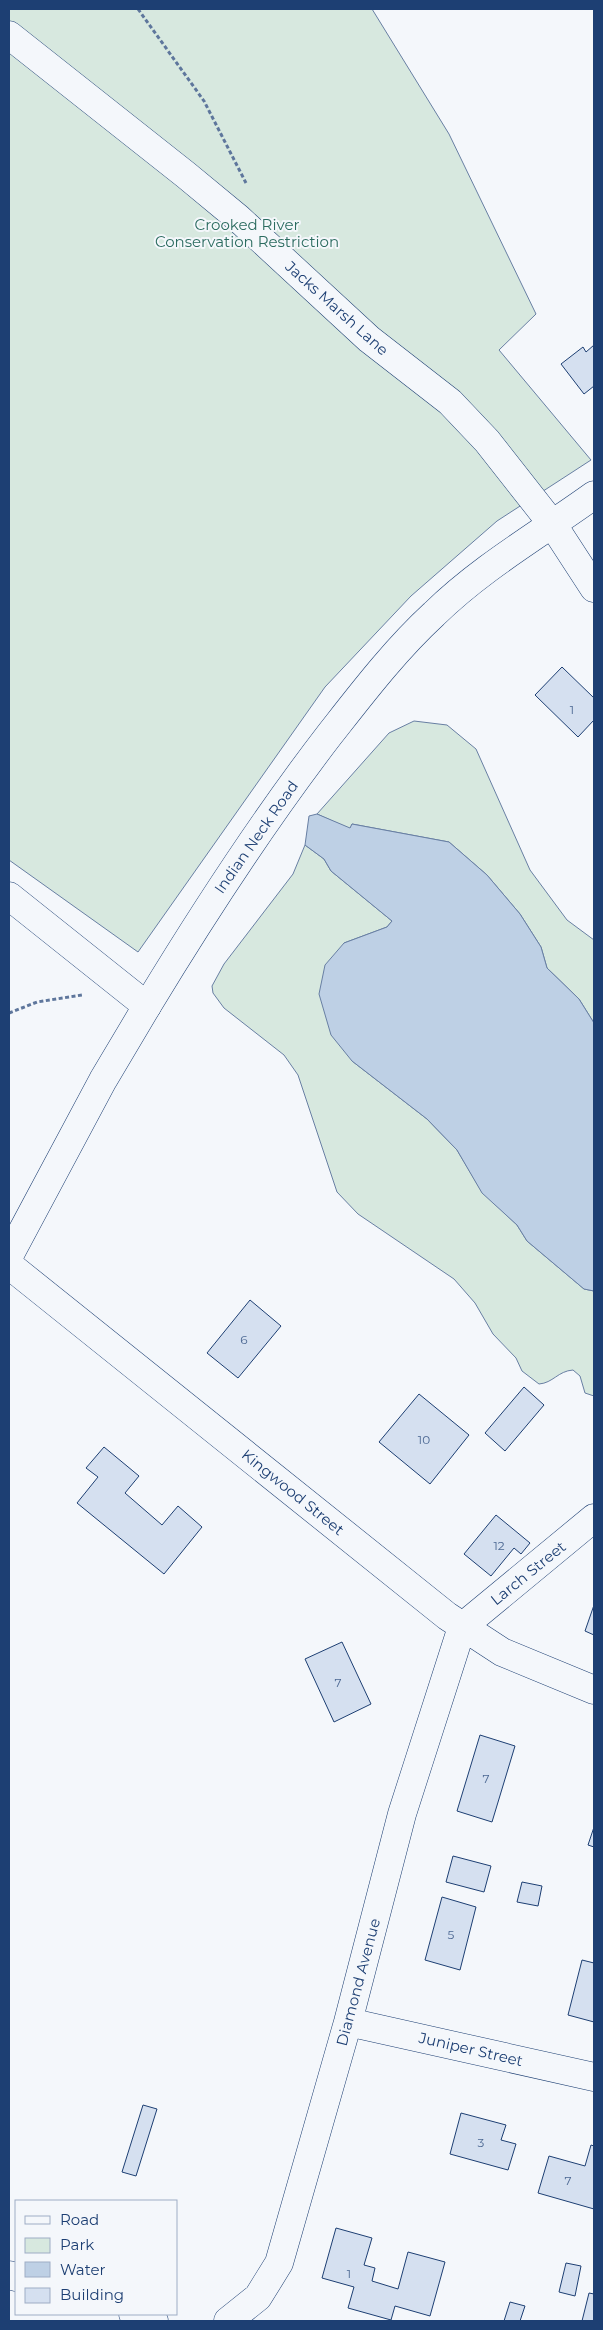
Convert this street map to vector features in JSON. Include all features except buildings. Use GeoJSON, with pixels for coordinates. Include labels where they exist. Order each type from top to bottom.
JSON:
{"type":"FeatureCollection","features":[{"type":"Feature","properties":{"kind":"street","name":"Jacks Marsh Lane"},"geometry":{"type":"LineString","coordinates":[[9,35],[238,218],[369,339],[450,402],[487,441],[553,525],[594,588]]}},
{"type":"Feature","properties":{"kind":"street","name":"Indian Neck Road"},"geometry":{"type":"LineString","coordinates":[[9,1256],[103,1080],[137,998],[308,762],[386,664],[421,626],[462,589],[511,552],[553,525],[594,495]]}},
{"type":"Feature","properties":{"kind":"street"},"geometry":{"type":"LineString","coordinates":[[9,896],[137,998]]}},
{"type":"Feature","properties":{"kind":"street","name":"Kingwood Street"},"geometry":{"type":"LineString","coordinates":[[9,1265],[462,1627],[515,1658],[594,1690]]}},
{"type":"Feature","properties":{"kind":"street","name":"Larch Street"},"geometry":{"type":"LineString","coordinates":[[462,1627],[594,1518]]}},
{"type":"Feature","properties":{"kind":"street","name":"Diamond Avenue"},"geometry":{"type":"LineString","coordinates":[[228,2321],[258,2296],[279,2263],[348,2022],[402,1814],[462,1627]]}},
{"type":"Feature","properties":{"kind":"street","name":"Juniper Street"},"geometry":{"type":"LineString","coordinates":[[348,2022],[594,2077]]}},
{"type":"Feature","properties":{"kind":"street"},"geometry":{"type":"LineString","coordinates":[[136,2315],[154,2321]]}},
{"type":"Feature","properties":{"kind":"path"},"geometry":{"type":"LineString","coordinates":[[138,9],[204,101],[248,188]]}},
{"type":"Feature","properties":{"kind":"path"},"geometry":{"type":"LineString","coordinates":[[9,1013],[37,1002],[137,998]]}},
{"type":"Feature","properties":{"kind":"green space","name":"Crooked River Conservation Restriction"},"geometry":{"type":"Polygon","coordinates":[[[9,9],[372,9],[449,134],[536,314],[499,350],[591,460],[497,521],[411,596],[325,687],[138,952],[9,860],[9,9]]]}},
{"type":"Feature","properties":{"kind":"green space"},"geometry":{"type":"Polygon","coordinates":[[[414,721],[447,725],[476,749],[530,870],[567,920],[594,940],[594,1023],[579,999],[547,968],[541,947],[520,914],[487,875],[449,842],[352,824],[350,829],[317,814],[389,733],[414,721]]]}},
{"type":"Feature","properties":{"kind":"green space"},"geometry":{"type":"Polygon","coordinates":[[[305,845],[324,859],[331,871],[392,921],[387,927],[344,943],[352,1061],[427,1119],[457,1150],[482,1192],[517,1225],[527,1241],[584,1289],[594,1291],[594,1396],[585,1393],[580,1376],[573,1370],[563,1372],[548,1382],[539,1384],[522,1371],[516,1358],[493,1334],[475,1303],[454,1279],[358,1214],[337,1192],[298,1075],[284,1055],[224,1008],[213,993],[212,986],[224,964],[293,874],[305,845]]]}},
{"type":"Feature","properties":{"kind":"water"},"geometry":{"type":"Polygon","coordinates":[[[317,814],[350,828],[352,824],[449,842],[487,875],[520,914],[541,947],[547,968],[579,999],[594,1023],[594,1291],[584,1289],[527,1241],[517,1225],[482,1193],[457,1150],[427,1119],[352,1061],[331,1035],[319,994],[325,965],[344,943],[387,927],[392,921],[331,871],[324,859],[305,845],[309,816],[317,814]]]}}]}
